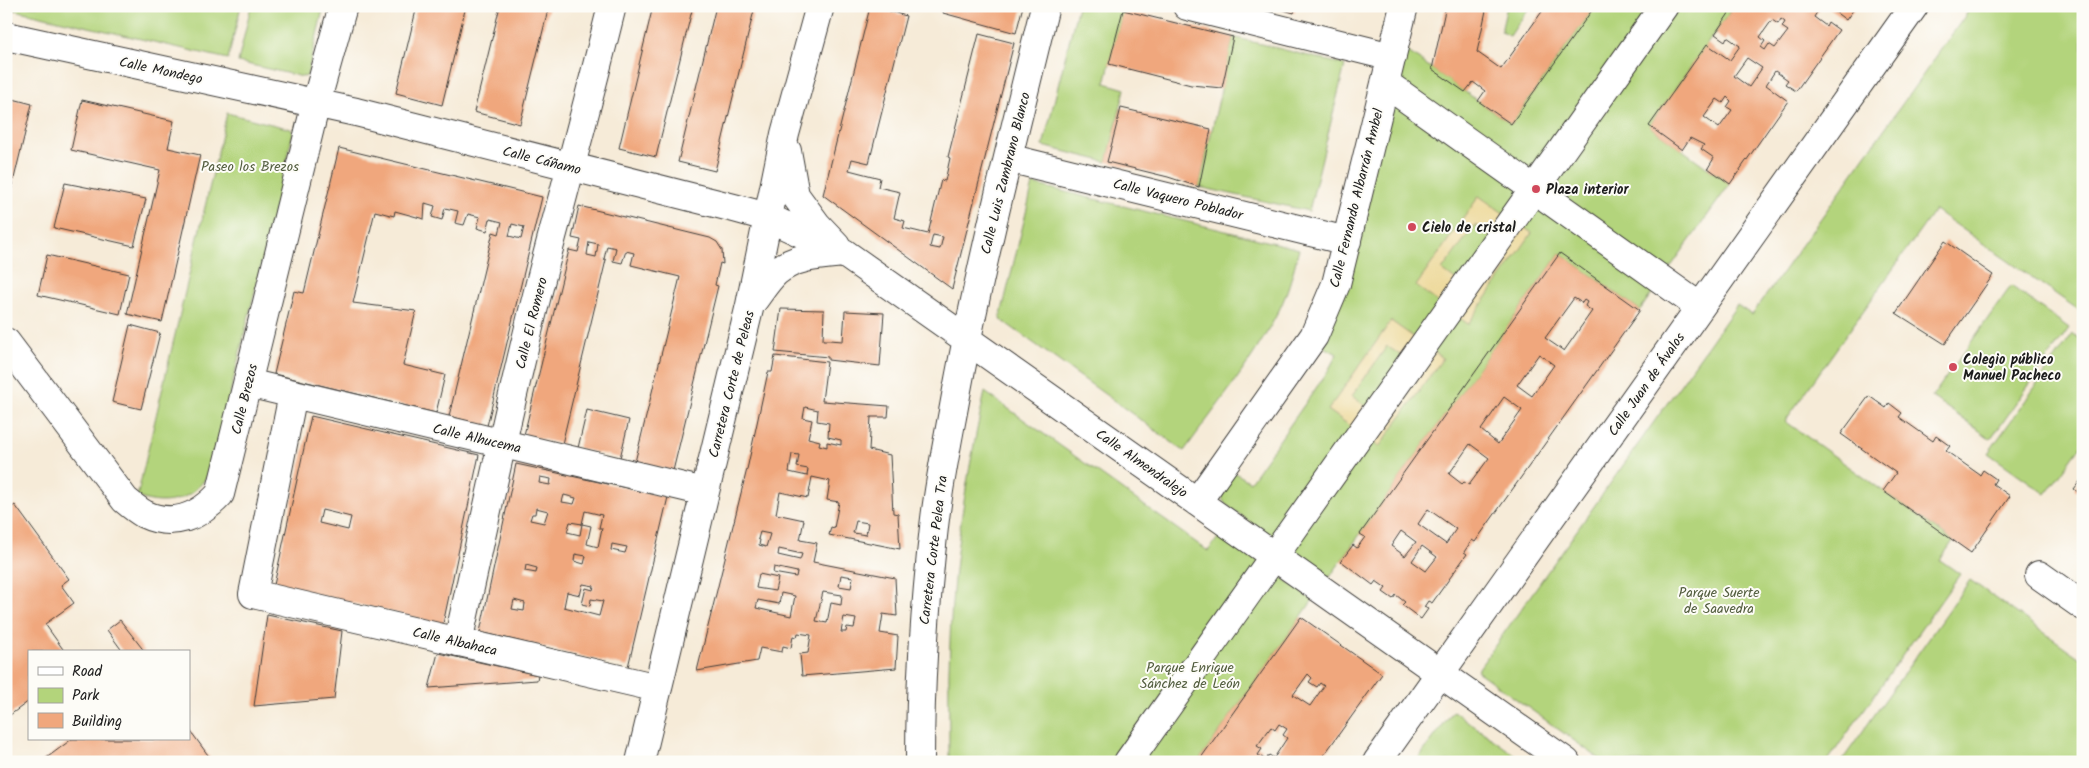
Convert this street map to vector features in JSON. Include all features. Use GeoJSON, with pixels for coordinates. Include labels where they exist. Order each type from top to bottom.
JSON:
{"type":"FeatureCollection","features":[{"type":"Feature","properties":{"kind":"street","name":"Calle Brezos"},"geometry":{"type":"LineString","coordinates":[[6,342],[124,500],[144,514],[162,520],[178,520],[195,516],[209,507],[220,494],[316,104],[343,6]]}},
{"type":"Feature","properties":{"kind":"street","name":"Calle El Romero"},"geometry":{"type":"LineString","coordinates":[[458,642],[502,444],[558,211],[571,168],[612,6]]}},
{"type":"Feature","properties":{"kind":"street","name":"Carretera Corte de Peleas"},"geometry":{"type":"LineString","coordinates":[[640,762],[750,305],[785,134],[820,6]]}},
{"type":"Feature","properties":{"kind":"street","name":"Calle Luis Zambrano Blanco"},"geometry":{"type":"LineString","coordinates":[[966,340],[1008,158],[1046,6]]}},
{"type":"Feature","properties":{"kind":"street"},"geometry":{"type":"LineString","coordinates":[[1187,6],[1392,57]]}},
{"type":"Feature","properties":{"kind":"street","name":"Calle Fernando Albarrán Ambel"},"geometry":{"type":"LineString","coordinates":[[1198,502],[1314,336],[1336,284],[1404,6]]}},
{"type":"Feature","properties":{"kind":"street"},"geometry":{"type":"LineString","coordinates":[[1128,762],[1664,6]]}},
{"type":"Feature","properties":{"kind":"street","name":"Calle Juan de Ávalos"},"geometry":{"type":"LineString","coordinates":[[1377,762],[1914,6]]}},
{"type":"Feature","properties":{"kind":"street","name":"Calle Mondego"},"geometry":{"type":"LineString","coordinates":[[6,36],[316,104]]}},
{"type":"Feature","properties":{"kind":"street"},"geometry":{"type":"LineString","coordinates":[[1385,83],[1700,307]]}},
{"type":"Feature","properties":{"kind":"street","name":"Calle Cáñamo"},"geometry":{"type":"LineString","coordinates":[[316,104],[571,168],[769,210]]}},
{"type":"Feature","properties":{"kind":"street","name":"Calle Almendralejo"},"geometry":{"type":"LineString","coordinates":[[785,134],[796,195],[817,225],[844,253]]}},
{"type":"Feature","properties":{"kind":"street","name":"Calle Vaquero Poblador"},"geometry":{"type":"LineString","coordinates":[[1008,158],[1347,241]]}},
{"type":"Feature","properties":{"kind":"street","name":"Calle Almendralejo"},"geometry":{"type":"LineString","coordinates":[[769,210],[817,225]]}},
{"type":"Feature","properties":{"kind":"street","name":"Calle Almendralejo"},"geometry":{"type":"LineString","coordinates":[[769,210],[844,253],[1566,762]]}},
{"type":"Feature","properties":{"kind":"street"},"geometry":{"type":"LineString","coordinates":[[750,305],[776,272],[800,259],[816,255],[844,253]]}},
{"type":"Feature","properties":{"kind":"street","name":"Carretera Corte Pelea Tra"},"geometry":{"type":"LineString","coordinates":[[920,762],[922,652],[934,525],[966,340]]}},
{"type":"Feature","properties":{"kind":"street","name":"Calle Alhucema"},"geometry":{"type":"LineString","coordinates":[[248,383],[705,492]]}},
{"type":"Feature","properties":{"kind":"street","name":"Calle Albahaca"},"geometry":{"type":"LineString","coordinates":[[293,394],[253,594],[658,688]]}},
{"type":"Feature","properties":{"kind":"street"},"geometry":{"type":"LineString","coordinates":[[2039,575],[2083,606]]}},
{"type":"Feature","properties":{"kind":"green space"},"geometry":{"type":"Polygon","coordinates":[[[6,6],[241,6],[228,59],[6,8],[6,6]]]}},
{"type":"Feature","properties":{"kind":"green space"},"geometry":{"type":"Polygon","coordinates":[[[251,6],[324,6],[307,76],[303,77],[238,62],[251,6]]]}},
{"type":"Feature","properties":{"kind":"green space"},"geometry":{"type":"Polygon","coordinates":[[[1078,6],[1107,6],[1123,10],[1105,83],[1125,89],[1107,162],[1043,146],[1078,6]]]}},
{"type":"Feature","properties":{"kind":"green space"},"geometry":{"type":"Polygon","coordinates":[[[1507,6],[1530,6],[1510,36],[1501,32],[1507,6]]]}},
{"type":"Feature","properties":{"kind":"green space"},"geometry":{"type":"Polygon","coordinates":[[[1595,6],[1734,6],[1649,126],[1730,184],[1640,310],[1560,253],[1329,578],[1225,504],[1222,491],[1234,472],[1250,482],[1328,371],[1337,354],[1321,345],[1404,49],[1511,124],[1595,6]]]}},
{"type":"Feature","properties":{"kind":"green space","name":"Parque Suerte de Saavedra"},"geometry":{"type":"Polygon","coordinates":[[[1972,6],[2083,6],[2083,313],[1935,210],[1785,421],[1953,541],[1940,560],[1960,574],[1827,762],[1604,762],[1477,671],[1737,305],[1752,315],[1972,6]]]}},
{"type":"Feature","properties":{"kind":"green space"},"geometry":{"type":"Polygon","coordinates":[[[1233,37],[1345,65],[1309,211],[1199,187],[1233,37]]]}},
{"type":"Feature","properties":{"kind":"green space","name":"Paseo los Brezos"},"geometry":{"type":"Polygon","coordinates":[[[227,113],[291,129],[293,133],[212,468],[205,479],[190,494],[171,501],[149,500],[137,497],[227,113]]]}},
{"type":"Feature","properties":{"kind":"green space"},"geometry":{"type":"Polygon","coordinates":[[[1033,184],[1299,249],[1292,276],[1279,310],[1255,353],[1184,451],[1000,319],[1033,184]]]}},
{"type":"Feature","properties":{"kind":"green space"},"geometry":{"type":"Polygon","coordinates":[[[2011,286],[2069,328],[1991,439],[1932,397],[2011,286]]]}},
{"type":"Feature","properties":{"kind":"green space"},"geometry":{"type":"Polygon","coordinates":[[[2073,334],[2083,341],[2083,443],[2046,494],[1988,453],[2073,334]]]}},
{"type":"Feature","properties":{"kind":"green space","name":"Parque Enrique Sánchez de León"},"geometry":{"type":"Polygon","coordinates":[[[985,392],[1208,551],[1221,534],[1313,600],[1198,762],[949,762],[949,655],[954,578],[972,453],[985,392]]]}},
{"type":"Feature","properties":{"kind":"green space"},"geometry":{"type":"Polygon","coordinates":[[[1970,580],[2083,660],[2083,762],[1841,762],[1970,580]]]}},
{"type":"Feature","properties":{"kind":"green space"},"geometry":{"type":"Polygon","coordinates":[[[1453,711],[1525,762],[1416,762],[1453,711]]]}},
{"type":"Feature","properties":{"kind":"sand"},"geometry":{"type":"Polygon","coordinates":[[[1479,196],[1532,233],[1468,324],[1416,286],[1479,196]],[[1475,225],[1442,270],[1466,288],[1498,242],[1475,225]]]}},
{"type":"Feature","properties":{"kind":"sand"},"geometry":{"type":"Polygon","coordinates":[[[1391,321],[1443,358],[1379,447],[1328,410],[1391,321]],[[1387,346],[1352,396],[1376,414],[1412,363],[1387,346]]]}},
{"type":"Feature","properties":{"kind":"building"},"geometry":{"type":"Polygon","coordinates":[[[417,6],[466,6],[442,105],[396,93],[417,6]]]}},
{"type":"Feature","properties":{"kind":"building"},"geometry":{"type":"Polygon","coordinates":[[[500,6],[549,6],[520,124],[474,112],[500,6]]]}},
{"type":"Feature","properties":{"kind":"building"},"geometry":{"type":"Polygon","coordinates":[[[653,6],[693,6],[656,157],[619,148],[653,6]]]}},
{"type":"Feature","properties":{"kind":"building"},"geometry":{"type":"Polygon","coordinates":[[[716,6],[755,6],[715,171],[678,162],[716,6]]]}},
{"type":"Feature","properties":{"kind":"building"},"geometry":{"type":"Polygon","coordinates":[[[880,6],[890,6],[889,11],[906,16],[869,163],[852,159],[849,170],[880,178],[878,187],[900,192],[894,218],[905,221],[903,228],[928,234],[941,180],[945,181],[950,158],[948,157],[979,34],[1014,43],[952,289],[823,195],[870,7],[880,9],[880,6]],[[933,235],[930,247],[940,249],[943,237],[933,235]]]}},
{"type":"Feature","properties":{"kind":"building"},"geometry":{"type":"Polygon","coordinates":[[[945,6],[1023,6],[1016,33],[943,13],[945,6]]]}},
{"type":"Feature","properties":{"kind":"building"},"geometry":{"type":"Polygon","coordinates":[[[1270,6],[1296,6],[1294,13],[1270,6]]]}},
{"type":"Feature","properties":{"kind":"building"},"geometry":{"type":"Polygon","coordinates":[[[1446,6],[1487,6],[1477,52],[1501,69],[1546,6],[1595,6],[1511,124],[1478,101],[1485,91],[1473,82],[1465,92],[1432,69],[1446,6]]]}},
{"type":"Feature","properties":{"kind":"building"},"geometry":{"type":"Polygon","coordinates":[[[1734,6],[1821,6],[1814,17],[1826,26],[1828,22],[1839,30],[1796,91],[1785,84],[1788,80],[1775,71],[1766,85],[1788,101],[1730,184],[1708,168],[1714,158],[1701,149],[1704,145],[1690,138],[1682,150],[1649,126],[1707,44],[1730,60],[1740,46],[1727,37],[1725,41],[1715,34],[1734,6]],[[1781,19],[1778,24],[1772,20],[1760,37],[1765,41],[1761,47],[1765,50],[1769,44],[1775,48],[1788,31],[1782,27],[1785,22],[1781,19]],[[1747,58],[1734,76],[1749,87],[1762,68],[1747,58]],[[1727,97],[1723,103],[1717,99],[1704,117],[1719,128],[1732,110],[1727,107],[1731,101],[1727,97]]]}},
{"type":"Feature","properties":{"kind":"building"},"geometry":{"type":"Polygon","coordinates":[[[1827,6],[1856,6],[1846,20],[1827,6]]]}},
{"type":"Feature","properties":{"kind":"building"},"geometry":{"type":"Polygon","coordinates":[[[1123,10],[1233,37],[1222,88],[1191,85],[1109,64],[1123,10]]]}},
{"type":"Feature","properties":{"kind":"building"},"geometry":{"type":"Polygon","coordinates":[[[9,98],[32,104],[11,191],[6,189],[6,110],[9,98]]]}},
{"type":"Feature","properties":{"kind":"building"},"geometry":{"type":"Polygon","coordinates":[[[82,100],[174,121],[168,148],[200,155],[162,322],[127,314],[160,170],[71,150],[82,100]]]}},
{"type":"Feature","properties":{"kind":"building"},"geometry":{"type":"Polygon","coordinates":[[[1121,108],[1211,129],[1199,187],[1168,177],[1107,162],[1121,108]]]}},
{"type":"Feature","properties":{"kind":"building"},"geometry":{"type":"Polygon","coordinates":[[[339,148],[542,197],[487,426],[449,416],[493,232],[499,234],[502,222],[490,219],[487,231],[477,228],[480,217],[468,214],[464,225],[455,223],[458,211],[445,208],[442,220],[432,217],[435,206],[425,203],[424,219],[395,211],[394,216],[375,211],[353,303],[416,311],[403,365],[445,375],[436,413],[274,374],[294,291],[304,293],[339,148]],[[512,224],[509,236],[521,239],[524,227],[512,224]]]}},
{"type":"Feature","properties":{"kind":"building"},"geometry":{"type":"Polygon","coordinates":[[[65,183],[146,199],[134,246],[54,228],[65,183]]]}},
{"type":"Feature","properties":{"kind":"building"},"geometry":{"type":"Polygon","coordinates":[[[579,206],[710,238],[717,242],[722,250],[723,264],[720,263],[715,285],[718,286],[673,471],[635,462],[680,277],[631,265],[634,253],[626,251],[622,263],[613,261],[616,248],[607,246],[604,259],[606,260],[562,444],[524,435],[569,250],[578,252],[581,240],[572,238],[579,206]],[[589,242],[587,255],[596,257],[598,244],[589,242]]]}},
{"type":"Feature","properties":{"kind":"building"},"geometry":{"type":"Polygon","coordinates":[[[1945,241],[1993,275],[1945,344],[1896,313],[1945,241]]]}},
{"type":"Feature","properties":{"kind":"building"},"geometry":{"type":"Polygon","coordinates":[[[1560,253],[1640,310],[1475,542],[1472,540],[1464,552],[1467,554],[1432,603],[1428,601],[1424,607],[1428,609],[1421,619],[1402,605],[1405,602],[1396,595],[1393,599],[1383,592],[1386,588],[1376,581],[1373,585],[1341,561],[1353,545],[1357,548],[1365,537],[1360,534],[1560,253]],[[1574,298],[1545,338],[1564,351],[1592,311],[1585,306],[1587,302],[1584,300],[1582,303],[1574,298]],[[1539,354],[1517,385],[1532,396],[1554,365],[1539,354]],[[1504,397],[1481,430],[1498,444],[1522,410],[1504,397]],[[1470,444],[1449,474],[1462,484],[1464,482],[1469,485],[1489,458],[1470,444]],[[1428,509],[1418,524],[1446,544],[1456,529],[1428,509]],[[1401,531],[1391,546],[1405,556],[1416,542],[1401,531]],[[1422,546],[1412,561],[1426,571],[1437,557],[1422,546]]]}},
{"type":"Feature","properties":{"kind":"building"},"geometry":{"type":"Polygon","coordinates":[[[47,255],[129,274],[120,314],[38,295],[47,255]]]}},
{"type":"Feature","properties":{"kind":"building"},"geometry":{"type":"Polygon","coordinates":[[[781,309],[824,310],[823,340],[843,341],[845,311],[884,313],[880,366],[828,360],[828,357],[775,352],[781,309]]]}},
{"type":"Feature","properties":{"kind":"building"},"geometry":{"type":"Polygon","coordinates":[[[130,325],[160,333],[141,409],[112,402],[130,325]]]}},
{"type":"Feature","properties":{"kind":"building"},"geometry":{"type":"Polygon","coordinates":[[[775,356],[827,362],[822,401],[889,406],[888,417],[871,417],[869,450],[890,455],[893,513],[898,514],[900,549],[829,535],[831,527],[834,528],[839,502],[827,500],[830,481],[812,477],[808,498],[780,492],[776,514],[804,520],[800,540],[817,543],[813,562],[895,578],[897,616],[883,614],[880,633],[898,636],[896,668],[802,676],[800,654],[808,653],[811,635],[798,633],[797,637],[793,636],[791,648],[783,646],[782,652],[760,648],[757,661],[697,671],[748,465],[768,372],[772,372],[775,356]],[[805,407],[803,418],[812,420],[808,438],[820,441],[819,445],[827,447],[827,442],[841,445],[841,440],[828,437],[829,423],[817,421],[818,410],[805,407]],[[792,454],[789,472],[807,476],[808,469],[797,467],[799,455],[792,454]],[[856,521],[853,533],[866,535],[868,523],[856,521]],[[760,532],[758,539],[760,540],[759,545],[766,547],[770,534],[760,532]],[[779,549],[778,555],[800,560],[802,554],[779,549]],[[774,567],[773,573],[796,577],[797,572],[774,567]],[[759,574],[756,588],[775,591],[778,578],[759,574]],[[841,575],[839,586],[851,588],[853,577],[841,575]],[[823,592],[816,621],[827,623],[831,603],[841,605],[842,595],[823,592]],[[781,593],[779,604],[758,600],[756,608],[791,616],[795,596],[781,593]],[[844,617],[841,632],[846,632],[847,627],[854,628],[856,619],[844,617]]]}},
{"type":"Feature","properties":{"kind":"building"},"geometry":{"type":"Polygon","coordinates":[[[1869,396],[1886,408],[1889,403],[1902,413],[1899,417],[1933,441],[1936,436],[1950,446],[1946,451],[1980,475],[1983,470],[1996,479],[1993,484],[2010,496],[1971,553],[1883,491],[1896,473],[1841,434],[1869,396]]]}},
{"type":"Feature","properties":{"kind":"building"},"geometry":{"type":"Polygon","coordinates":[[[587,410],[629,420],[620,458],[578,448],[587,410]]]}},
{"type":"Feature","properties":{"kind":"building"},"geometry":{"type":"Polygon","coordinates":[[[311,416],[479,455],[443,624],[274,585],[311,416]],[[322,510],[319,523],[348,530],[351,517],[322,510]]]}},
{"type":"Feature","properties":{"kind":"building"},"geometry":{"type":"Polygon","coordinates":[[[516,464],[668,497],[628,667],[480,632],[516,464]],[[540,477],[539,483],[550,485],[551,479],[540,477]],[[564,495],[562,502],[574,504],[576,498],[564,495]],[[536,508],[535,514],[532,514],[530,520],[544,523],[548,511],[536,508]],[[585,511],[582,524],[591,526],[587,544],[598,547],[602,528],[599,528],[602,515],[585,511]],[[570,522],[567,532],[580,535],[582,524],[570,522]],[[612,544],[611,550],[625,553],[627,547],[612,544]],[[575,554],[574,561],[584,564],[586,556],[575,554]],[[526,565],[525,571],[536,573],[537,568],[526,565]],[[583,584],[580,595],[567,592],[564,607],[599,616],[603,601],[591,599],[590,606],[582,604],[586,588],[593,590],[594,586],[583,584]],[[514,600],[512,609],[524,611],[525,603],[514,600]]]}},
{"type":"Feature","properties":{"kind":"building"},"geometry":{"type":"Polygon","coordinates":[[[2083,477],[2083,496],[2074,489],[2083,477]]]}},
{"type":"Feature","properties":{"kind":"building"},"geometry":{"type":"Polygon","coordinates":[[[15,505],[69,579],[61,585],[74,603],[45,624],[64,650],[28,650],[28,702],[6,718],[6,511],[15,505]]]}},
{"type":"Feature","properties":{"kind":"building"},"geometry":{"type":"Polygon","coordinates":[[[267,615],[342,631],[334,699],[254,706],[267,615]]]}},
{"type":"Feature","properties":{"kind":"building"},"geometry":{"type":"Polygon","coordinates":[[[1301,617],[1382,674],[1319,762],[1198,762],[1301,617]],[[1308,674],[1293,695],[1310,706],[1324,686],[1320,683],[1317,687],[1309,682],[1312,678],[1308,674]],[[1279,724],[1275,730],[1271,727],[1257,746],[1262,749],[1258,755],[1266,760],[1269,755],[1274,758],[1287,738],[1283,735],[1287,729],[1279,724]]]}},
{"type":"Feature","properties":{"kind":"building"},"geometry":{"type":"Polygon","coordinates":[[[120,620],[143,650],[122,650],[107,630],[120,620]]]}},
{"type":"Feature","properties":{"kind":"building"},"geometry":{"type":"Polygon","coordinates":[[[438,653],[538,675],[537,680],[429,688],[438,653]]]}},
{"type":"Feature","properties":{"kind":"building"},"geometry":{"type":"Polygon","coordinates":[[[190,730],[213,762],[41,762],[71,740],[190,740],[190,730]]]}},
{"type":"Feature","properties":{"kind":"place","name":"Plaza interior"},"geometry":{"type":"Point","coordinates":[1536,189]}},
{"type":"Feature","properties":{"kind":"place","name":"Cielo de cristal"},"geometry":{"type":"Point","coordinates":[1412,227]}},
{"type":"Feature","properties":{"kind":"place","name":"Colegio público Manuel Pacheco"},"geometry":{"type":"Point","coordinates":[1953,367]}}]}
